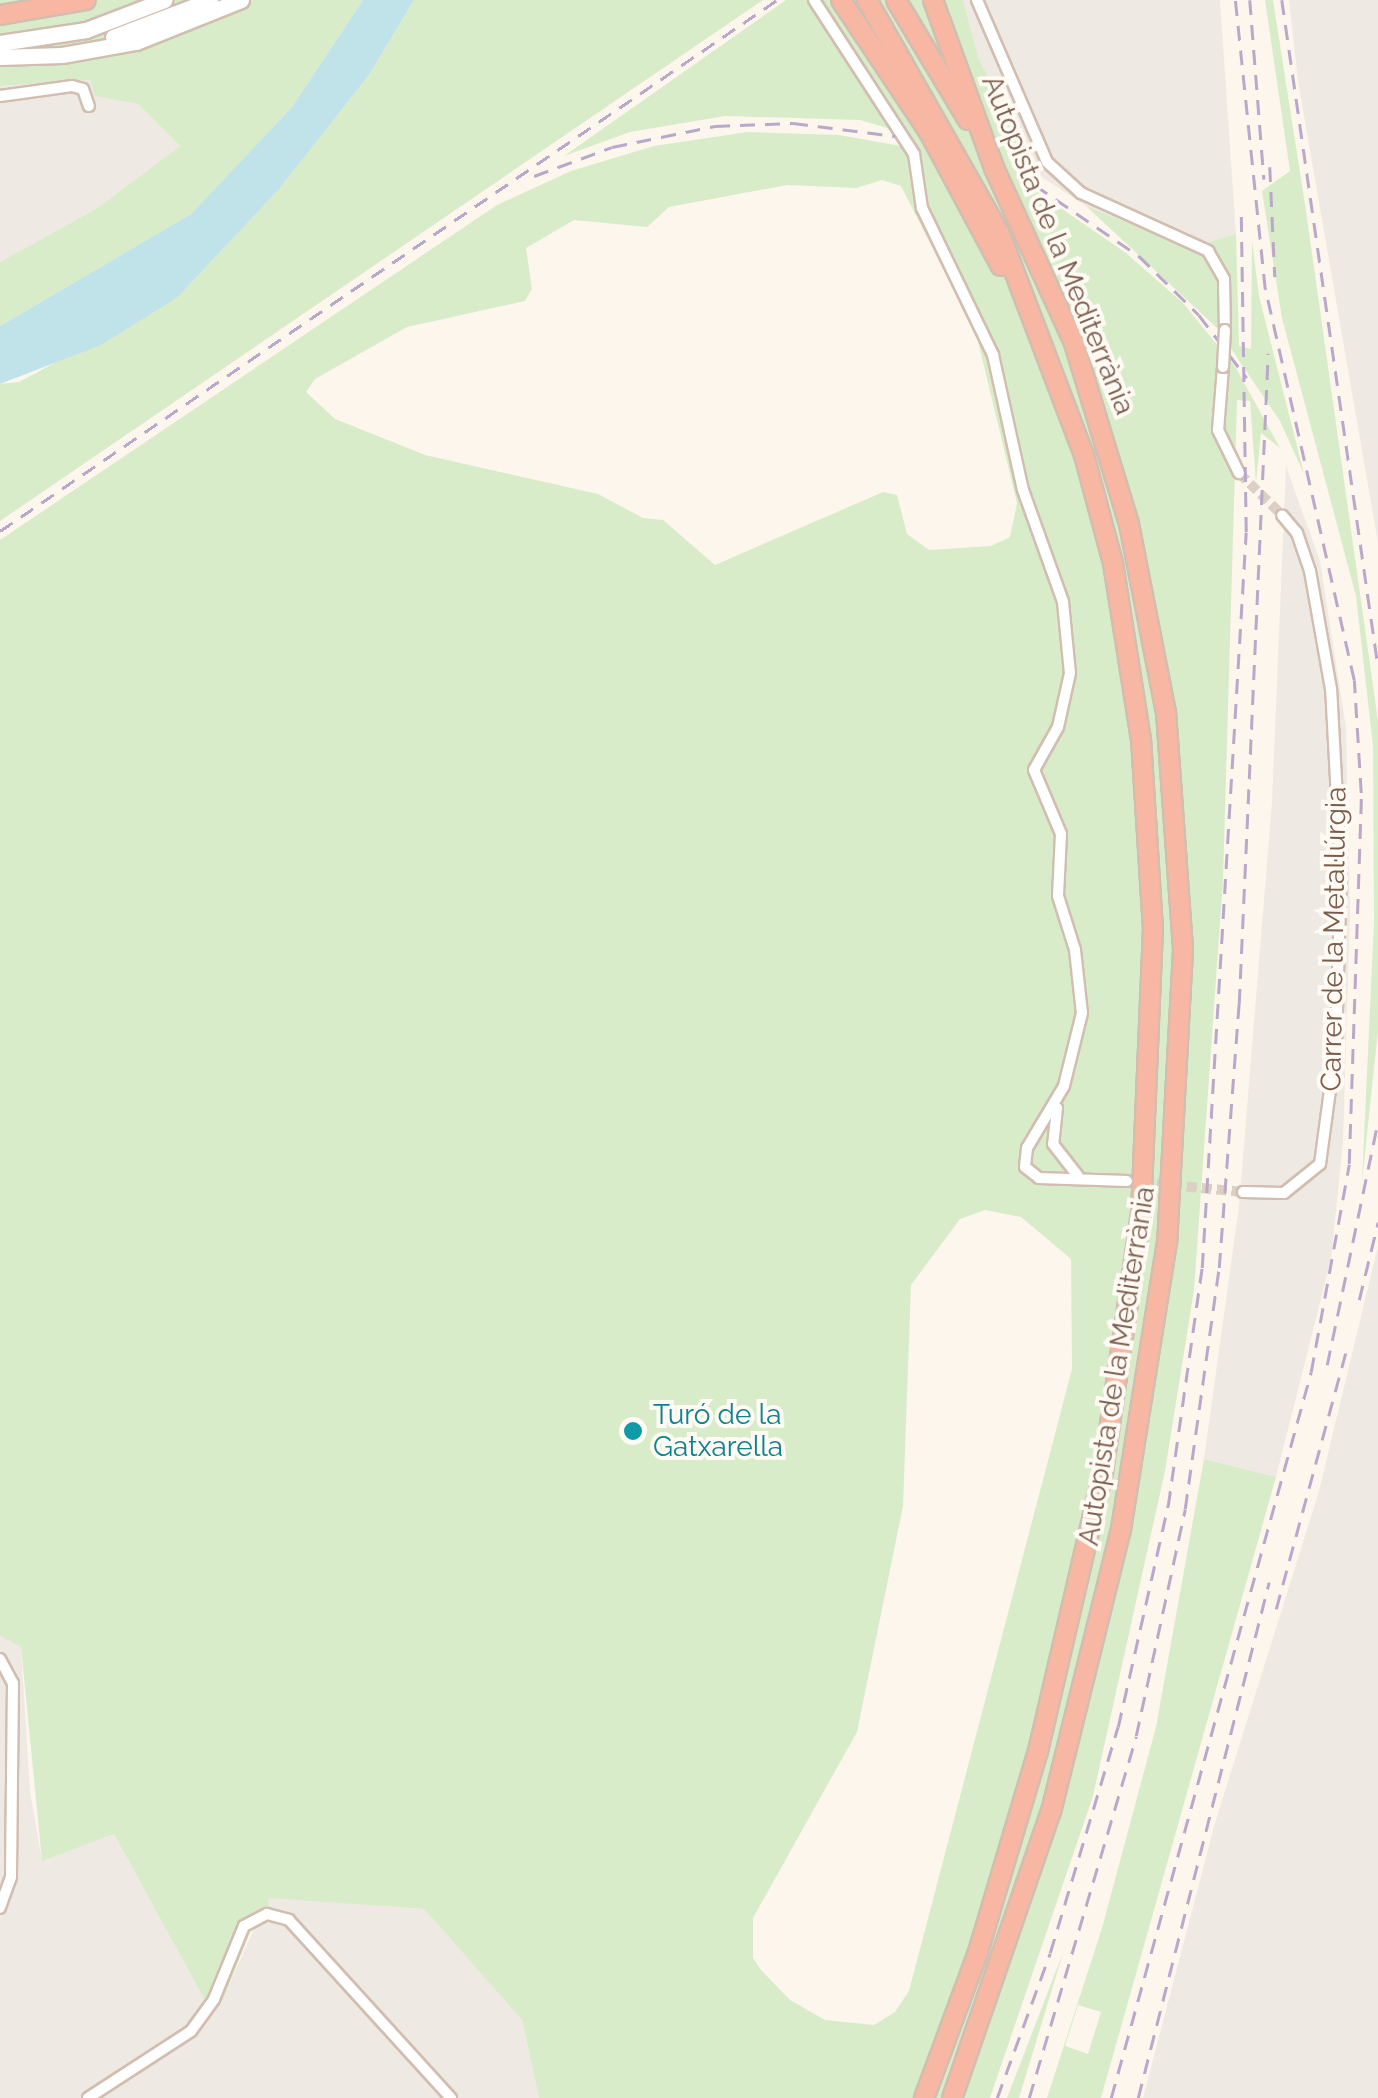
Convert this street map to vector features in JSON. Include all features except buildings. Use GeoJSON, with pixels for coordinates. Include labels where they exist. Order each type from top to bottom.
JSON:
{"type":"FeatureCollection","features":[{"type":"Feature","properties":{"kind":"highway"},"geometry":{"type":"LineString","coordinates":[[0,15],[86,0]]}},
{"type":"Feature","properties":{"kind":"highway"},"geometry":{"type":"LineString","coordinates":[[841,0],[930,132],[1017,301],[1072,452],[1123,641]]}},
{"type":"Feature","properties":{"kind":"highway"},"geometry":{"type":"LineString","coordinates":[[867,0],[957,150],[1037,322],[1098,502],[1123,641]]}},
{"type":"Feature","properties":{"kind":"highway"},"geometry":{"type":"LineString","coordinates":[[896,0],[994,168]]}},
{"type":"Feature","properties":{"kind":"highway","name":"Autopista de la Mediterrània"},"geometry":{"type":"LineString","coordinates":[[934,0],[994,168],[1074,343],[1140,568],[1174,769],[1183,1010],[1165,1259],[1112,1572],[1051,1811],[952,2098]]}},
{"type":"Feature","properties":{"kind":"highway","name":"Autopista de la Mediterrània"},"geometry":{"type":"LineString","coordinates":[[924,2098],[998,1888],[1085,1559],[1140,1214],[1154,998],[1148,810],[1123,641]]}},
{"type":"Feature","properties":{"kind":"main road"},"geometry":{"type":"LineString","coordinates":[[0,42],[86,30],[164,0]]}},
{"type":"Feature","properties":{"kind":"main road"},"geometry":{"type":"LineString","coordinates":[[0,56],[122,35],[210,0]]}},
{"type":"Feature","properties":{"kind":"main road"},"geometry":{"type":"LineString","coordinates":[[0,56],[62,55],[136,42],[242,0]]}},
{"type":"Feature","properties":{"kind":"street"},"geometry":{"type":"LineString","coordinates":[[814,0],[914,154],[922,208],[994,355],[1022,490],[1063,602],[1070,673],[1058,727],[1034,770],[1062,834],[1058,896],[1082,989],[1079,1036],[1057,1102],[1053,1144],[1079,1177]]}},
{"type":"Feature","properties":{"kind":"street"},"geometry":{"type":"LineString","coordinates":[[977,0],[995,54],[1054,171],[1081,193],[1208,251],[1224,279],[1226,330],[1218,430],[1239,472]]}},
{"type":"Feature","properties":{"kind":"street"},"geometry":{"type":"LineString","coordinates":[[0,96],[72,86],[83,90],[89,106]]}},
{"type":"Feature","properties":{"kind":"street","name":"Carrer de la Metal·lúrgia"},"geometry":{"type":"LineString","coordinates":[[1243,1192],[1284,1193],[1320,1164],[1336,1046],[1341,872],[1330,689],[1310,571],[1297,533],[1282,515]]}},
{"type":"Feature","properties":{"kind":"street"},"geometry":{"type":"LineString","coordinates":[[1057,1102],[1027,1148],[1025,1168],[1039,1178],[1126,1181]]}},
{"type":"Feature","properties":{"kind":"street"},"geometry":{"type":"LineString","coordinates":[[0,1658],[12,1683],[11,1876],[0,1908]]}},
{"type":"Feature","properties":{"kind":"street"},"geometry":{"type":"LineString","coordinates":[[88,2098],[191,2031],[214,1999],[244,1926],[268,1914],[288,1920],[451,2098]]}},
{"type":"Feature","properties":{"kind":"shaded area"},"geometry":{"type":"Polygon","coordinates":[[[963,0],[1220,0],[1236,234],[1190,248],[1086,206],[1040,176],[979,59],[963,0]]]}},
{"type":"Feature","properties":{"kind":"shaded area"},"geometry":{"type":"Polygon","coordinates":[[[1289,0],[1378,0],[1378,543],[1298,81],[1289,0]]]}},
{"type":"Feature","properties":{"kind":"shaded area"},"geometry":{"type":"Polygon","coordinates":[[[90,80],[95,95],[138,104],[180,146],[96,209],[0,262],[0,86],[90,80]]]}},
{"type":"Feature","properties":{"kind":"shaded area"},"geometry":{"type":"Polygon","coordinates":[[[1286,466],[1320,561],[1346,728],[1350,911],[1343,1142],[1331,1259],[1276,1477],[1204,1459],[1239,1206],[1272,802],[1286,466]]]}},
{"type":"Feature","properties":{"kind":"shaded area"},"geometry":{"type":"Polygon","coordinates":[[[1378,1246],[1378,2098],[1143,2098],[1215,1823],[1319,1491],[1378,1246]]]}},
{"type":"Feature","properties":{"kind":"shaded area"},"geometry":{"type":"Polygon","coordinates":[[[0,1636],[21,1646],[30,1792],[42,1860],[114,1834],[203,1997],[222,2001],[268,1897],[424,1909],[522,2020],[539,2098],[0,2098],[0,1636]]]}},
{"type":"Feature","properties":{"kind":"green space"},"geometry":{"type":"Polygon","coordinates":[[[0,0],[363,0],[292,107],[191,214],[0,326],[0,262],[96,209],[180,146],[138,104],[95,96],[90,80],[0,86],[0,0]]]}},
{"type":"Feature","properties":{"kind":"green space"},"geometry":{"type":"Polygon","coordinates":[[[414,0],[763,0],[0,521],[0,384],[19,382],[178,297],[280,188],[369,75],[414,0]]]}},
{"type":"Feature","properties":{"kind":"green space"},"geometry":{"type":"Polygon","coordinates":[[[786,0],[963,0],[979,59],[1040,176],[1033,189],[1126,253],[1183,303],[1236,368],[1280,448],[1261,433],[1256,483],[1250,401],[1237,400],[1223,880],[1194,1290],[1165,1471],[1093,1796],[990,2098],[539,2098],[522,2020],[424,1909],[269,1898],[267,1922],[251,1930],[222,2002],[203,1997],[114,1834],[42,1861],[21,1647],[0,1636],[0,540],[497,205],[571,171],[654,146],[747,132],[839,135],[901,146],[894,130],[860,120],[725,116],[630,132],[564,156],[786,0]],[[882,180],[856,188],[787,185],[669,207],[647,227],[574,220],[526,248],[532,289],[525,301],[407,327],[315,379],[306,392],[335,419],[425,455],[598,494],[643,518],[663,520],[715,565],[883,492],[897,495],[907,534],[929,550],[991,546],[1010,537],[1017,503],[976,333],[901,186],[882,180]],[[985,1210],[960,1219],[911,1285],[903,1506],[857,1732],[753,1918],[753,1958],[761,1970],[790,2000],[825,2020],[874,2025],[895,2012],[909,1991],[1072,1369],[1071,1259],[1021,1217],[985,1210]]]}},
{"type":"Feature","properties":{"kind":"green space"},"geometry":{"type":"Polygon","coordinates":[[[1265,0],[1273,0],[1378,721],[1378,1031],[1362,1181],[1374,922],[1373,746],[1356,596],[1282,318],[1262,191],[1290,171],[1265,0]]]}},
{"type":"Feature","properties":{"kind":"green space"},"geometry":{"type":"Polygon","coordinates":[[[1086,206],[1190,248],[1236,234],[1239,346],[1251,349],[1252,241],[1259,296],[1304,474],[1280,421],[1217,328],[1086,206]]]}},
{"type":"Feature","properties":{"kind":"green space"},"geometry":{"type":"Polygon","coordinates":[[[1204,1459],[1276,1477],[1101,2098],[1047,2098],[1102,1928],[1156,1727],[1204,1459]],[[1078,2005],[1065,2046],[1088,2054],[1101,2012],[1078,2005]]]}},
{"type":"Feature","properties":{"kind":"green space"},"geometry":{"type":"Polygon","coordinates":[[[1064,1950],[1019,2098],[1007,2098],[1064,1950]]]}},
{"type":"Feature","properties":{"kind":"water"},"geometry":{"type":"Polygon","coordinates":[[[363,0],[414,0],[369,75],[280,188],[178,297],[101,345],[0,384],[0,326],[191,214],[292,107],[363,0]]]}},
{"type":"Feature","properties":{"kind":"tunnel"},"geometry":{"type":"LineString","coordinates":[[1239,473],[1282,515]]}},
{"type":"Feature","properties":{"kind":"tunnel"},"geometry":{"type":"LineString","coordinates":[[1127,1181],[1243,1192]]}},
{"type":"Feature","properties":{"kind":"railway"},"geometry":{"type":"LineString","coordinates":[[0,531],[777,0]]}},
{"type":"Feature","properties":{"kind":"railway"},"geometry":{"type":"LineString","coordinates":[[1111,2098],[1311,1372],[1349,1164],[1361,793],[1354,680],[1265,289],[1235,0]]}},
{"type":"Feature","properties":{"kind":"railway"},"geometry":{"type":"LineString","coordinates":[[1250,0],[1264,179]]}},
{"type":"Feature","properties":{"kind":"railway"},"geometry":{"type":"LineString","coordinates":[[1282,0],[1378,665]]}},
{"type":"Feature","properties":{"kind":"railway"},"geometry":{"type":"LineString","coordinates":[[534,176],[612,147],[715,126],[793,123],[895,136]]}},
{"type":"Feature","properties":{"kind":"railway"},"geometry":{"type":"LineString","coordinates":[[1270,167],[1275,277]]}},
{"type":"Feature","properties":{"kind":"railway"},"geometry":{"type":"LineString","coordinates":[[1035,185],[1139,256],[1199,315],[1247,378]]}},
{"type":"Feature","properties":{"kind":"railway"},"geometry":{"type":"LineString","coordinates":[[997,2098],[1050,1953],[1118,1727],[1168,1506],[1202,1268],[1246,532],[1241,215]]}},
{"type":"Feature","properties":{"kind":"railway"},"geometry":{"type":"LineString","coordinates":[[1029,2098],[1136,1736],[1185,1509],[1219,1268],[1239,1004],[1268,354]]}},
{"type":"Feature","properties":{"kind":"railway"},"geometry":{"type":"LineString","coordinates":[[1327,1365],[1378,1120]]}},
{"type":"Feature","properties":{"kind":"railway"},"geometry":{"type":"LineString","coordinates":[[1359,1300],[1378,1222]]}},
{"type":"Feature","properties":{"kind":"railway"},"geometry":{"type":"LineString","coordinates":[[1276,1609],[1348,1344]]}},
{"type":"Feature","properties":{"kind":"railway"},"geometry":{"type":"LineString","coordinates":[[1138,2098],[1269,1582]]}},
{"type":"Feature","properties":{"kind":"place","name":"Turó de la Gatxarella"},"geometry":{"type":"Point","coordinates":[633,1431]}}]}
